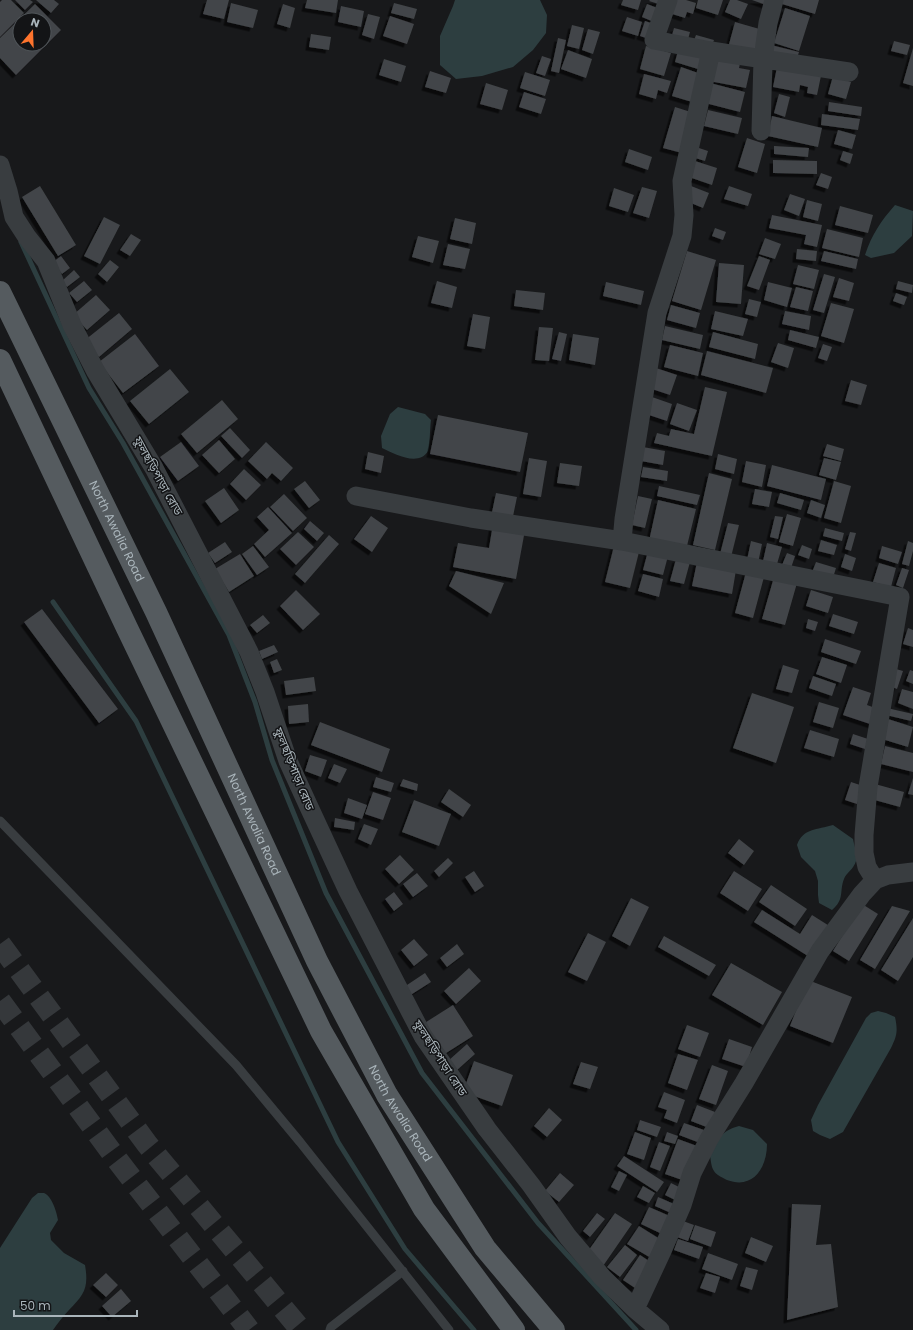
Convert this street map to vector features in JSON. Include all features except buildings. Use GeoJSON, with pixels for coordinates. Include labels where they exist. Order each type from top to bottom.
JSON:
{"type":"FeatureCollection","features":[{"type":"Feature","properties":{"kind":"main road","name":"North Awalia Road"},"geometry":{"type":"LineString","coordinates":[[0,292],[153,606],[317,961],[387,1095],[485,1248],[554,1330]]}},
{"type":"Feature","properties":{"kind":"main road"},"geometry":{"type":"LineString","coordinates":[[0,360],[123,621],[321,1031],[424,1208],[514,1330]]}},
{"type":"Feature","properties":{"kind":"main road"},"geometry":{"type":"LineString","coordinates":[[90,551],[119,537]]}},
{"type":"Feature","properties":{"kind":"main road"},"geometry":{"type":"LineString","coordinates":[[123,621],[153,606]]}},
{"type":"Feature","properties":{"kind":"street"},"geometry":{"type":"LineString","coordinates":[[668,0],[654,40],[711,51],[850,72]]}},
{"type":"Feature","properties":{"kind":"street"},"geometry":{"type":"LineString","coordinates":[[761,131],[763,59],[768,23],[774,0]]}},
{"type":"Feature","properties":{"kind":"street"},"geometry":{"type":"LineString","coordinates":[[622,541],[624,519],[657,313],[682,236],[684,215],[682,181],[711,51]]}},
{"type":"Feature","properties":{"kind":"street","name":"ফুলছড়িপাড়া রোড"},"geometry":{"type":"LineString","coordinates":[[0,165],[14,216],[27,237],[46,261],[72,325],[95,370],[154,468],[246,646],[265,692],[288,761],[348,891],[423,1036],[487,1129],[531,1185],[568,1237],[602,1277],[635,1309],[660,1330]]}},
{"type":"Feature","properties":{"kind":"street"},"geometry":{"type":"LineString","coordinates":[[356,496],[471,518],[622,541],[900,597],[868,787],[864,853],[867,867],[875,880]]}},
{"type":"Feature","properties":{"kind":"street"},"geometry":{"type":"LineString","coordinates":[[635,1309],[682,1205],[692,1172],[709,1139],[744,1083],[820,951],[862,894],[875,880],[888,875],[913,872]]}},
{"type":"Feature","properties":{"kind":"lane"},"geometry":{"type":"LineString","coordinates":[[0,821],[236,1065],[300,1142],[403,1271],[445,1328]]}},
{"type":"Feature","properties":{"kind":"lane"},"geometry":{"type":"LineString","coordinates":[[330,1330],[331,1327],[403,1271]]}},
{"type":"Feature","properties":{"kind":"shaded area"},"geometry":{"type":"Polygon","coordinates":[[[455,0],[540,0],[547,15],[546,33],[533,50],[513,67],[482,76],[456,79],[440,65],[440,36],[455,0]]]}},
{"type":"Feature","properties":{"kind":"shaded area"},"geometry":{"type":"Polygon","coordinates":[[[895,205],[913,211],[912,236],[894,253],[871,258],[865,255],[877,228],[895,205]]]}},
{"type":"Feature","properties":{"kind":"shaded area"},"geometry":{"type":"Polygon","coordinates":[[[398,407],[425,414],[431,420],[429,449],[424,456],[413,459],[406,458],[382,448],[381,436],[390,414],[398,407]]]}},
{"type":"Feature","properties":{"kind":"shaded area"},"geometry":{"type":"Polygon","coordinates":[[[833,825],[853,839],[856,858],[854,866],[844,879],[839,902],[832,910],[819,903],[818,881],[815,871],[801,857],[797,845],[803,835],[811,830],[833,825]]]}},
{"type":"Feature","properties":{"kind":"shaded area"},"geometry":{"type":"Polygon","coordinates":[[[878,1011],[895,1017],[897,1030],[893,1044],[843,1132],[830,1139],[820,1135],[813,1131],[811,1120],[818,1105],[866,1018],[871,1013],[878,1011]]]}},
{"type":"Feature","properties":{"kind":"shaded area"},"geometry":{"type":"Polygon","coordinates":[[[739,1126],[753,1130],[767,1144],[761,1169],[757,1175],[744,1182],[727,1180],[716,1174],[712,1168],[710,1156],[721,1136],[728,1130],[739,1126]]]}},
{"type":"Feature","properties":{"kind":"shaded area"},"geometry":{"type":"Polygon","coordinates":[[[38,1193],[44,1193],[47,1195],[54,1205],[57,1213],[58,1220],[50,1233],[51,1240],[64,1253],[85,1265],[86,1285],[82,1295],[53,1330],[0,1330],[0,1248],[32,1198],[38,1193]]]}},
{"type":"Feature","properties":{"kind":"waterway"},"geometry":{"type":"LineString","coordinates":[[21,242],[89,388],[123,443],[229,635],[255,702],[272,760],[326,893],[422,1073],[538,1223],[636,1330]]}},
{"type":"Feature","properties":{"kind":"waterway"},"geometry":{"type":"LineString","coordinates":[[53,602],[136,721],[338,1142],[405,1249],[474,1330]]}},
{"type":"Feature","properties":{"kind":"tunnel"},"geometry":{"type":"LineString","coordinates":[[0,944],[147,1144],[301,1330]]}},
{"type":"Feature","properties":{"kind":"tunnel"},"geometry":{"type":"LineString","coordinates":[[0,1001],[115,1157],[249,1330]]}}]}
